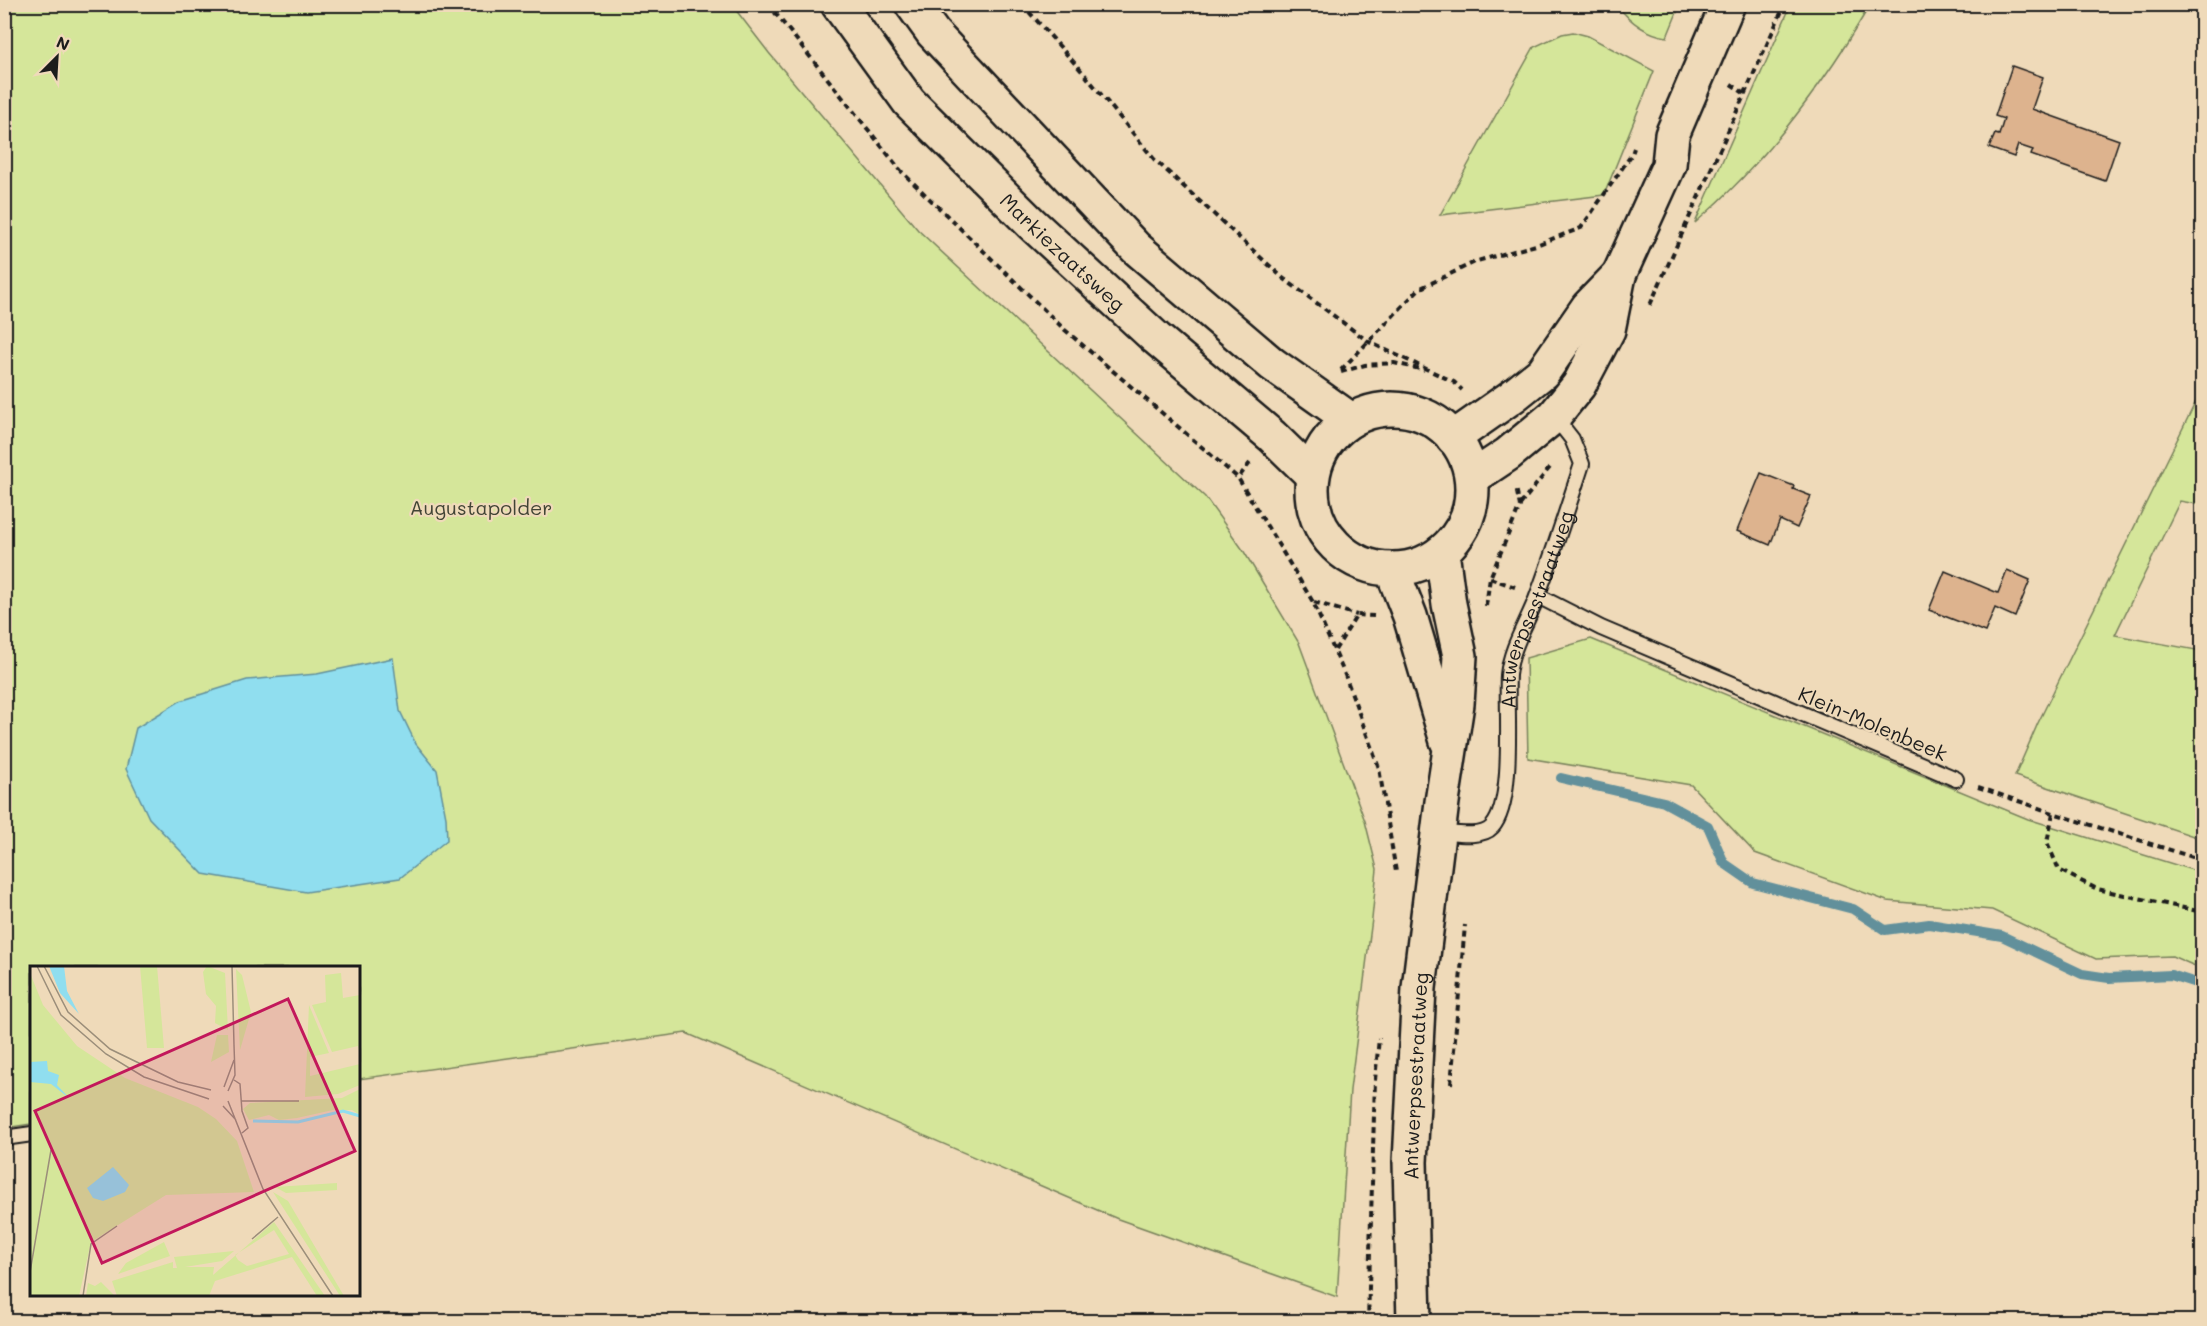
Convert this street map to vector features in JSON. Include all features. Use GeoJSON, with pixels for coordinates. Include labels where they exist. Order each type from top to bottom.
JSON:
{"type":"FeatureCollection","features":[{"type":"Feature","properties":{"kind":"main road","name":"Markiezaatsweg"},"geometry":{"type":"LineString","coordinates":[[838,4],[917,110],[1032,224],[1148,331],[1272,436],[1312,475]]}},
{"type":"Feature","properties":{"kind":"main road"},"geometry":{"type":"LineString","coordinates":[[912,4],[933,33],[1136,248],[1272,364],[1351,420]]}},
{"type":"Feature","properties":{"kind":"main road"},"geometry":{"type":"LineString","coordinates":[[1472,478],[1508,454],[1554,416],[1579,385],[1608,330],[1619,275],[1669,165],[1672,135],[1728,4]]}},
{"type":"Feature","properties":{"kind":"main road"},"geometry":{"type":"LineString","coordinates":[[1669,165],[1691,142],[1752,4]]}},
{"type":"Feature","properties":{"kind":"main road"},"geometry":{"type":"LineString","coordinates":[[1453,438],[1543,372],[1588,307],[1619,275]]}},
{"type":"Feature","properties":{"kind":"main road"},"geometry":{"type":"LineString","coordinates":[[1378,410],[1405,410],[1432,419],[1453,438],[1465,457],[1472,478],[1472,500],[1466,520],[1456,537],[1442,552],[1418,565],[1392,570],[1365,565],[1340,550],[1322,529],[1312,503],[1312,475],[1320,452],[1333,434],[1351,420],[1378,410]]}},
{"type":"Feature","properties":{"kind":"main road","name":"Antwerpsestraatweg"},"geometry":{"type":"LineString","coordinates":[[1414,1322],[1410,1162],[1419,988],[1457,704],[1460,656],[1449,604],[1442,552]]}},
{"type":"Feature","properties":{"kind":"main road","name":"Antwerpsestraatweg"},"geometry":{"type":"LineString","coordinates":[[1392,570],[1410,616],[1450,752]]}},
{"type":"Feature","properties":{"kind":"lane","name":"Antwerpsestraatweg"},"geometry":{"type":"LineString","coordinates":[[1439,832],[1483,832],[1491,828],[1500,814],[1505,792],[1509,672],[1515,648],[1538,596],[1582,464],[1572,439],[1554,416]]}},
{"type":"Feature","properties":{"kind":"lane","name":"Klein-Molenbeek"},"geometry":{"type":"LineString","coordinates":[[1538,596],[1601,628],[1956,779]]}},
{"type":"Feature","properties":{"kind":"lane"},"geometry":{"type":"LineString","coordinates":[[4,1138],[30,1134]]}},
{"type":"Feature","properties":{"kind":"path"},"geometry":{"type":"LineString","coordinates":[[768,4],[902,172],[1065,330],[1238,478]]}},
{"type":"Feature","properties":{"kind":"path"},"geometry":{"type":"LineString","coordinates":[[1022,4],[1155,159],[1282,278],[1369,342],[1419,289],[1477,261],[1536,245],[1581,228]]}},
{"type":"Feature","properties":{"kind":"path"},"geometry":{"type":"LineString","coordinates":[[1339,372],[1365,365],[1394,363],[1434,373]]}},
{"type":"Feature","properties":{"kind":"path"},"geometry":{"type":"LineString","coordinates":[[1486,609],[1490,578]]}},
{"type":"Feature","properties":{"kind":"path"},"geometry":{"type":"LineString","coordinates":[[1313,602],[1357,615]]}},
{"type":"Feature","properties":{"kind":"path"},"geometry":{"type":"LineString","coordinates":[[1334,650],[1379,768]]}},
{"type":"Feature","properties":{"kind":"path","name":"Klein-Molenbeek"},"geometry":{"type":"LineString","coordinates":[[1956,779],[2053,813],[2202,860]]}},
{"type":"Feature","properties":{"kind":"path"},"geometry":{"type":"LineString","coordinates":[[2053,813],[2047,842],[2060,870],[2097,889],[2202,912]]}},
{"type":"Feature","properties":{"kind":"path","name":"Antwerpsestraatweg"},"geometry":{"type":"LineString","coordinates":[[1451,1093],[1465,918]]}},
{"type":"Feature","properties":{"kind":"green space","name":"Augustapolder"},"geometry":{"type":"Polygon","coordinates":[[[4,5],[732,5],[769,53],[918,230],[1205,497],[1243,550],[1299,643],[1365,821],[1377,869],[1350,1090],[1337,1297],[1118,1219],[686,1033],[360,1079],[360,966],[30,966],[30,1124],[5,1128],[4,5]]]}},
{"type":"Feature","properties":{"kind":"green space"},"geometry":{"type":"Polygon","coordinates":[[[1617,5],[1680,5],[1667,37],[1639,26],[1617,5]]]}},
{"type":"Feature","properties":{"kind":"green space"},"geometry":{"type":"Polygon","coordinates":[[[1791,5],[1870,5],[1833,64],[1792,121],[1746,174],[1695,223],[1791,5]]]}},
{"type":"Feature","properties":{"kind":"green space"},"geometry":{"type":"Polygon","coordinates":[[[1573,32],[1588,36],[1654,71],[1604,195],[1440,215],[1534,47],[1562,34],[1573,32]]]}},
{"type":"Feature","properties":{"kind":"green space"},"geometry":{"type":"Polygon","coordinates":[[[2202,389],[2202,505],[2180,501],[2115,635],[2202,651],[2202,839],[2015,776],[2038,723],[2202,389]]]}},
{"type":"Feature","properties":{"kind":"green space"},"geometry":{"type":"Polygon","coordinates":[[[1591,639],[2028,819],[2202,873],[2202,969],[2172,956],[2096,959],[1992,910],[1887,901],[1755,853],[1691,785],[1528,758],[1526,658],[1591,639]]]}},
{"type":"Feature","properties":{"kind":"water"},"geometry":{"type":"Polygon","coordinates":[[[393,658],[400,711],[416,744],[437,770],[446,817],[447,840],[400,878],[306,892],[203,874],[149,818],[126,769],[136,728],[180,701],[247,680],[317,674],[393,658]]]}},
{"type":"Feature","properties":{"kind":"building"},"geometry":{"type":"Polygon","coordinates":[[[2012,66],[2043,77],[2032,109],[2119,140],[2105,181],[2031,155],[2033,150],[2018,145],[2014,157],[1989,148],[1995,134],[1999,135],[2004,119],[1995,116],[2012,66]]]}},
{"type":"Feature","properties":{"kind":"building"},"geometry":{"type":"Polygon","coordinates":[[[1761,473],[1794,486],[1793,489],[1811,496],[1797,528],[1780,520],[1770,545],[1737,531],[1761,473]]]}},
{"type":"Feature","properties":{"kind":"building"},"geometry":{"type":"Polygon","coordinates":[[[2007,570],[2030,580],[2015,617],[1995,608],[1985,632],[1929,610],[1945,571],[1998,593],[2007,570]]]}},
{"type":"Feature","properties":{"kind":"waterway"},"geometry":{"type":"LineString","coordinates":[[1561,778],[1664,802],[1708,826],[1724,863],[1753,883],[1853,909],[1885,930],[1929,924],[2002,936],[2082,974],[2109,978],[2171,975],[2202,985]]}}]}
